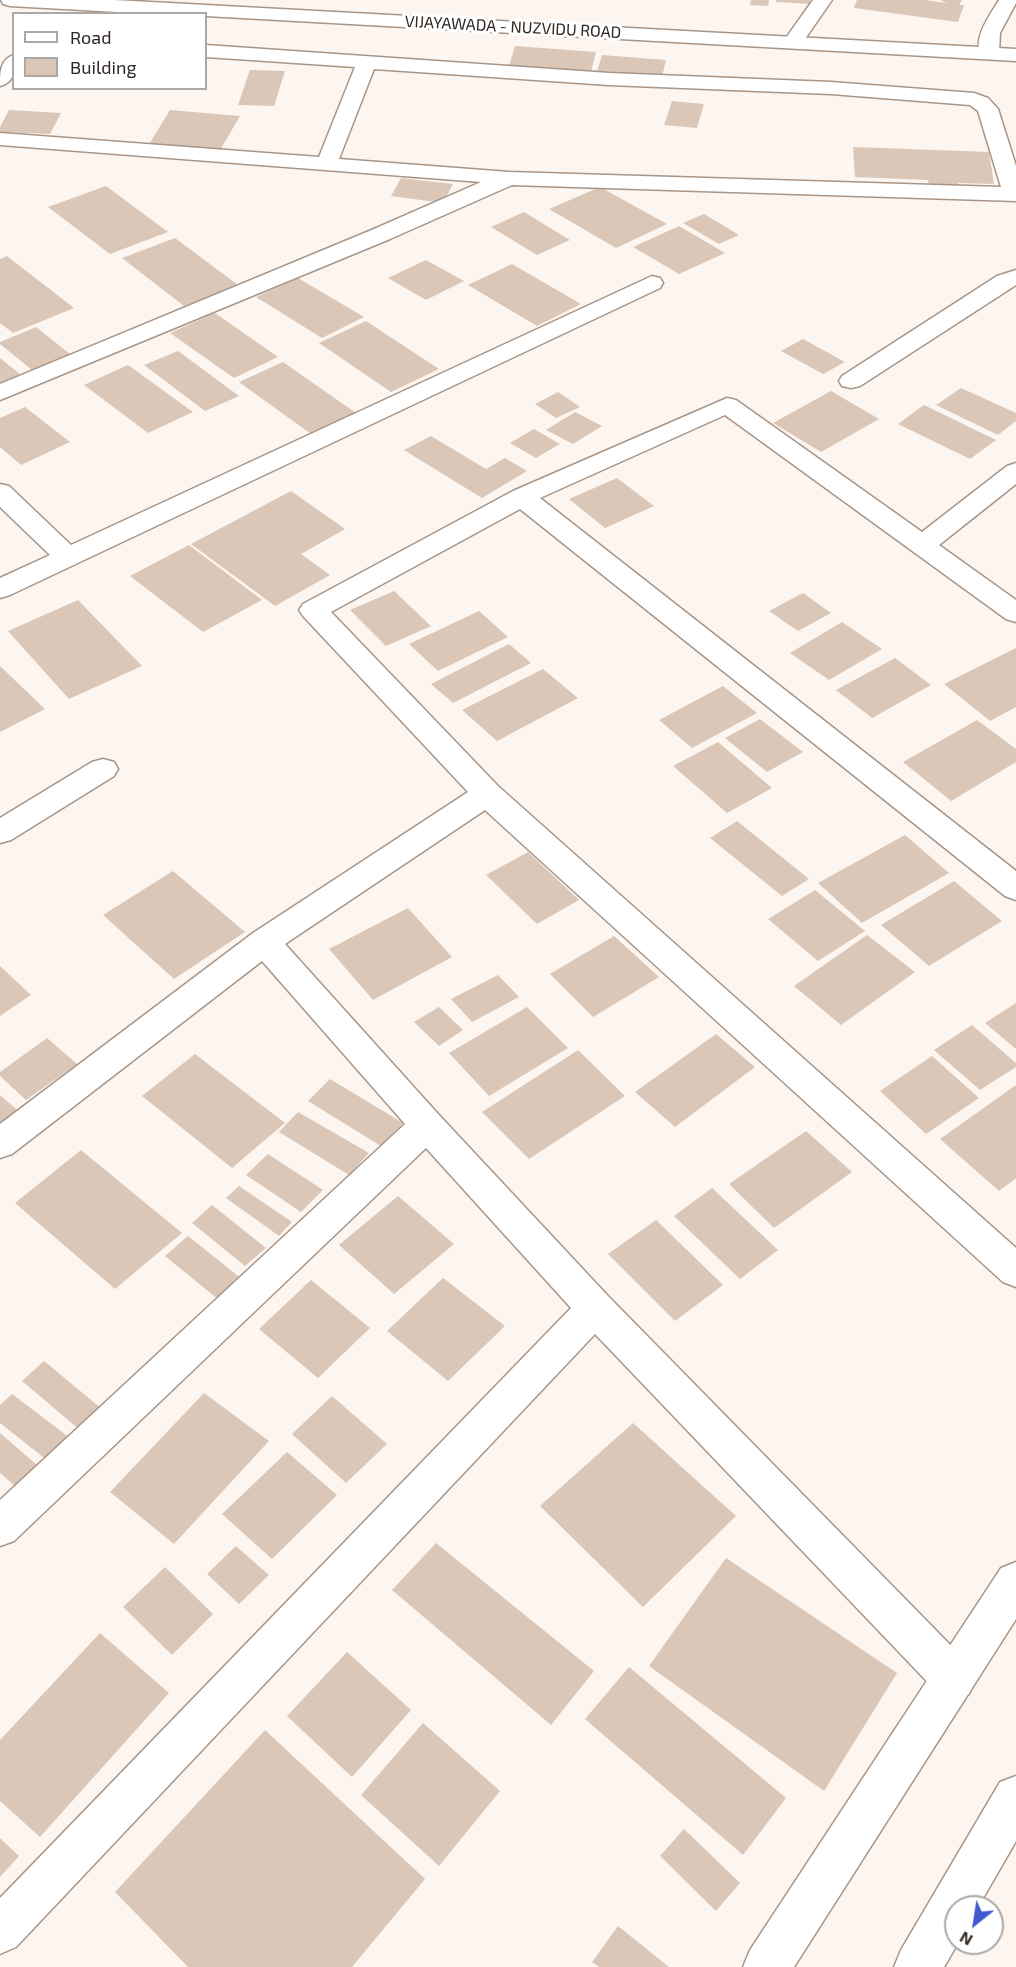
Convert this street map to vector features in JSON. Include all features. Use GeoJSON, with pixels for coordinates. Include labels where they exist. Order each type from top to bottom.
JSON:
{"type":"FeatureCollection","features":[{"type":"Feature","properties":{"kind":"street","name":"VIJAYAWADA - NUZVIDU ROAD"},"geometry":{"type":"LineString","coordinates":[[10,0],[1016,55]]}},
{"type":"Feature","properties":{"kind":"street","name":"VIJAYAWADA - NUZVIDU ROAD"},"geometry":{"type":"LineString","coordinates":[[348,0],[395,2]]}},
{"type":"Feature","properties":{"kind":"street"},"geometry":{"type":"LineString","coordinates":[[793,42],[823,0]]}},
{"type":"Feature","properties":{"kind":"street"},"geometry":{"type":"LineString","coordinates":[[989,53],[999,33],[1008,0]]}},
{"type":"Feature","properties":{"kind":"street"},"geometry":{"type":"LineString","coordinates":[[785,22],[831,24]]}},
{"type":"Feature","properties":{"kind":"street"},"geometry":{"type":"LineString","coordinates":[[967,32],[999,33]]}},
{"type":"Feature","properties":{"kind":"street"},"geometry":{"type":"LineString","coordinates":[[0,139],[509,178],[1015,194],[988,109],[974,99],[831,88],[609,79],[207,51]]}},
{"type":"Feature","properties":{"kind":"street"},"geometry":{"type":"LineString","coordinates":[[327,163],[367,62]]}},
{"type":"Feature","properties":{"kind":"street"},"geometry":{"type":"LineString","coordinates":[[0,80],[12,64]]}},
{"type":"Feature","properties":{"kind":"street"},"geometry":{"type":"LineString","coordinates":[[0,393],[382,234],[509,178]]}},
{"type":"Feature","properties":{"kind":"street"},"geometry":{"type":"LineString","coordinates":[[851,381],[1005,281],[1016,277]]}},
{"type":"Feature","properties":{"kind":"street"},"geometry":{"type":"LineString","coordinates":[[0,589],[652,283]]}},
{"type":"Feature","properties":{"kind":"street"},"geometry":{"type":"LineString","coordinates":[[1016,614],[727,405],[522,497],[313,610],[487,794],[1016,1271]]}},
{"type":"Feature","properties":{"kind":"street"},"geometry":{"type":"LineString","coordinates":[[921,546],[1016,471]]}},
{"type":"Feature","properties":{"kind":"street"},"geometry":{"type":"LineString","coordinates":[[0,492],[66,557]]}},
{"type":"Feature","properties":{"kind":"street"},"geometry":{"type":"LineString","coordinates":[[522,497],[1016,888]]}},
{"type":"Feature","properties":{"kind":"street"},"geometry":{"type":"LineString","coordinates":[[0,832],[103,769]]}},
{"type":"Feature","properties":{"kind":"street"},"geometry":{"type":"LineString","coordinates":[[0,1144],[264,942],[487,794]]}},
{"type":"Feature","properties":{"kind":"street"},"geometry":{"type":"LineString","coordinates":[[264,942],[427,1125],[595,1308],[954,1679]]}},
{"type":"Feature","properties":{"kind":"street"},"geometry":{"type":"LineString","coordinates":[[0,1527],[427,1125]]}},
{"type":"Feature","properties":{"kind":"street"},"geometry":{"type":"LineString","coordinates":[[0,1931],[595,1308]]}},
{"type":"Feature","properties":{"kind":"street"},"geometry":{"type":"LineString","coordinates":[[767,1967],[1016,1582]]}},
{"type":"Feature","properties":{"kind":"street"},"geometry":{"type":"LineString","coordinates":[[918,1967],[1016,1798]]}},
{"type":"Feature","properties":{"kind":"building"},"geometry":{"type":"Polygon","coordinates":[[[751,0],[769,0],[768,6],[750,5],[751,0]]]}},
{"type":"Feature","properties":{"kind":"building"},"geometry":{"type":"Polygon","coordinates":[[[776,0],[810,0],[810,4],[776,2],[776,0]]]}},
{"type":"Feature","properties":{"kind":"building"},"geometry":{"type":"Polygon","coordinates":[[[857,0],[925,0],[947,3],[940,0],[962,0],[959,5],[964,5],[958,22],[854,8],[857,0]]]}},
{"type":"Feature","properties":{"kind":"building"},"geometry":{"type":"Polygon","coordinates":[[[515,46],[596,52],[591,72],[509,66],[515,46]]]}},
{"type":"Feature","properties":{"kind":"building"},"geometry":{"type":"Polygon","coordinates":[[[602,55],[666,60],[662,77],[597,72],[602,55]]]}},
{"type":"Feature","properties":{"kind":"building"},"geometry":{"type":"Polygon","coordinates":[[[250,70],[285,71],[274,106],[238,105],[250,70]]]}},
{"type":"Feature","properties":{"kind":"building"},"geometry":{"type":"Polygon","coordinates":[[[672,101],[704,104],[697,128],[664,125],[672,101]]]}},
{"type":"Feature","properties":{"kind":"building"},"geometry":{"type":"Polygon","coordinates":[[[9,110],[61,113],[50,134],[0,132],[0,127],[9,110]]]}},
{"type":"Feature","properties":{"kind":"building"},"geometry":{"type":"Polygon","coordinates":[[[170,110],[240,116],[219,152],[148,146],[170,110]]]}},
{"type":"Feature","properties":{"kind":"building"},"geometry":{"type":"Polygon","coordinates":[[[853,147],[989,152],[994,184],[958,183],[959,187],[929,186],[928,180],[855,177],[853,147]]]}},
{"type":"Feature","properties":{"kind":"building"},"geometry":{"type":"Polygon","coordinates":[[[401,178],[453,184],[443,203],[391,196],[401,178]]]}},
{"type":"Feature","properties":{"kind":"building"},"geometry":{"type":"Polygon","coordinates":[[[106,186],[168,232],[110,254],[48,207],[106,186]]]}},
{"type":"Feature","properties":{"kind":"building"},"geometry":{"type":"Polygon","coordinates":[[[600,187],[667,224],[616,248],[549,209],[600,187]]]}},
{"type":"Feature","properties":{"kind":"building"},"geometry":{"type":"Polygon","coordinates":[[[524,212],[570,240],[537,255],[491,227],[524,212]]]}},
{"type":"Feature","properties":{"kind":"building"},"geometry":{"type":"Polygon","coordinates":[[[704,214],[739,235],[719,244],[683,223],[704,214]]]}},
{"type":"Feature","properties":{"kind":"building"},"geometry":{"type":"Polygon","coordinates":[[[679,226],[725,253],[679,274],[633,247],[679,226]]]}},
{"type":"Feature","properties":{"kind":"building"},"geometry":{"type":"Polygon","coordinates":[[[175,238],[238,285],[184,306],[122,258],[175,238]]]}},
{"type":"Feature","properties":{"kind":"building"},"geometry":{"type":"Polygon","coordinates":[[[7,256],[74,308],[13,333],[0,323],[0,259],[7,256]]]}},
{"type":"Feature","properties":{"kind":"building"},"geometry":{"type":"Polygon","coordinates":[[[426,260],[464,281],[426,300],[388,278],[426,260]]]}},
{"type":"Feature","properties":{"kind":"building"},"geometry":{"type":"Polygon","coordinates":[[[512,264],[581,304],[537,326],[468,285],[512,264]]]}},
{"type":"Feature","properties":{"kind":"building"},"geometry":{"type":"Polygon","coordinates":[[[298,278],[364,317],[322,338],[256,297],[298,278]]]}},
{"type":"Feature","properties":{"kind":"building"},"geometry":{"type":"Polygon","coordinates":[[[215,313],[278,357],[234,378],[170,333],[215,313]]]}},
{"type":"Feature","properties":{"kind":"building"},"geometry":{"type":"Polygon","coordinates":[[[366,321],[439,369],[391,392],[319,343],[366,321]]]}},
{"type":"Feature","properties":{"kind":"building"},"geometry":{"type":"Polygon","coordinates":[[[36,327],[70,354],[32,370],[0,344],[0,342],[36,327]]]}},
{"type":"Feature","properties":{"kind":"building"},"geometry":{"type":"Polygon","coordinates":[[[803,339],[845,362],[823,374],[781,351],[803,339]]]}},
{"type":"Feature","properties":{"kind":"building"},"geometry":{"type":"Polygon","coordinates":[[[178,351],[239,396],[205,411],[144,365],[178,351]]]}},
{"type":"Feature","properties":{"kind":"building"},"geometry":{"type":"Polygon","coordinates":[[[0,358],[21,375],[0,384],[0,358]]]}},
{"type":"Feature","properties":{"kind":"building"},"geometry":{"type":"Polygon","coordinates":[[[283,362],[356,413],[311,434],[239,382],[283,362]]]}},
{"type":"Feature","properties":{"kind":"building"},"geometry":{"type":"Polygon","coordinates":[[[128,365],[193,412],[148,433],[84,385],[128,365]]]}},
{"type":"Feature","properties":{"kind":"building"},"geometry":{"type":"Polygon","coordinates":[[[961,388],[1016,413],[1016,421],[998,435],[936,405],[961,388]]]}},
{"type":"Feature","properties":{"kind":"building"},"geometry":{"type":"Polygon","coordinates":[[[831,391],[879,419],[821,452],[773,423],[831,391]]]}},
{"type":"Feature","properties":{"kind":"building"},"geometry":{"type":"Polygon","coordinates":[[[558,392],[580,407],[556,418],[535,404],[558,392]]]}},
{"type":"Feature","properties":{"kind":"building"},"geometry":{"type":"Polygon","coordinates":[[[924,405],[996,440],[970,459],[898,424],[924,405]]]}},
{"type":"Feature","properties":{"kind":"building"},"geometry":{"type":"Polygon","coordinates":[[[25,407],[70,442],[21,465],[0,447],[0,418],[25,407]]]}},
{"type":"Feature","properties":{"kind":"building"},"geometry":{"type":"Polygon","coordinates":[[[575,412],[602,426],[573,444],[546,430],[575,412]]]}},
{"type":"Feature","properties":{"kind":"building"},"geometry":{"type":"Polygon","coordinates":[[[534,429],[560,444],[536,458],[510,443],[534,429]]]}},
{"type":"Feature","properties":{"kind":"building"},"geometry":{"type":"Polygon","coordinates":[[[431,436],[486,469],[505,458],[527,471],[482,498],[404,450],[431,436]]]}},
{"type":"Feature","properties":{"kind":"building"},"geometry":{"type":"Polygon","coordinates":[[[617,478],[654,506],[605,528],[569,499],[617,478]]]}},
{"type":"Feature","properties":{"kind":"building"},"geometry":{"type":"Polygon","coordinates":[[[291,491],[345,529],[301,554],[330,575],[275,606],[191,544],[291,491]]]}},
{"type":"Feature","properties":{"kind":"building"},"geometry":{"type":"Polygon","coordinates":[[[189,545],[262,600],[203,632],[130,576],[189,545]]]}},
{"type":"Feature","properties":{"kind":"building"},"geometry":{"type":"Polygon","coordinates":[[[394,591],[431,626],[386,646],[350,610],[394,591]]]}},
{"type":"Feature","properties":{"kind":"building"},"geometry":{"type":"Polygon","coordinates":[[[803,593],[831,613],[798,631],[769,611],[803,593]]]}},
{"type":"Feature","properties":{"kind":"building"},"geometry":{"type":"Polygon","coordinates":[[[78,600],[142,666],[69,699],[8,631],[78,600]]]}},
{"type":"Feature","properties":{"kind":"building"},"geometry":{"type":"Polygon","coordinates":[[[479,611],[508,637],[438,671],[409,644],[479,611]]]}},
{"type":"Feature","properties":{"kind":"building"},"geometry":{"type":"Polygon","coordinates":[[[842,622],[882,649],[829,680],[790,653],[842,622]]]}},
{"type":"Feature","properties":{"kind":"building"},"geometry":{"type":"Polygon","coordinates":[[[509,644],[531,663],[453,703],[431,684],[509,644]]]}},
{"type":"Feature","properties":{"kind":"building"},"geometry":{"type":"Polygon","coordinates":[[[1016,648],[1016,707],[990,721],[944,684],[1016,648]]]}},
{"type":"Feature","properties":{"kind":"building"},"geometry":{"type":"Polygon","coordinates":[[[895,658],[931,685],[872,718],[836,690],[895,658]]]}},
{"type":"Feature","properties":{"kind":"building"},"geometry":{"type":"Polygon","coordinates":[[[0,666],[45,709],[0,732],[0,666]]]}},
{"type":"Feature","properties":{"kind":"building"},"geometry":{"type":"Polygon","coordinates":[[[543,669],[578,698],[497,741],[462,710],[543,669]]]}},
{"type":"Feature","properties":{"kind":"building"},"geometry":{"type":"Polygon","coordinates":[[[723,686],[757,713],[692,748],[659,720],[723,686]]]}},
{"type":"Feature","properties":{"kind":"building"},"geometry":{"type":"Polygon","coordinates":[[[760,719],[803,752],[767,772],[725,738],[760,719]]]}},
{"type":"Feature","properties":{"kind":"building"},"geometry":{"type":"Polygon","coordinates":[[[977,720],[1016,749],[1016,762],[951,801],[903,762],[977,720]]]}},
{"type":"Feature","properties":{"kind":"building"},"geometry":{"type":"Polygon","coordinates":[[[718,742],[772,788],[727,813],[673,766],[718,742]]]}},
{"type":"Feature","properties":{"kind":"building"},"geometry":{"type":"Polygon","coordinates":[[[737,821],[809,879],[782,896],[710,838],[737,821]]]}},
{"type":"Feature","properties":{"kind":"building"},"geometry":{"type":"Polygon","coordinates":[[[905,835],[949,873],[862,923],[818,883],[905,835]]]}},
{"type":"Feature","properties":{"kind":"building"},"geometry":{"type":"Polygon","coordinates":[[[528,852],[579,900],[537,924],[486,875],[528,852]]]}},
{"type":"Feature","properties":{"kind":"building"},"geometry":{"type":"Polygon","coordinates":[[[173,871],[245,932],[174,979],[103,915],[173,871]]]}},
{"type":"Feature","properties":{"kind":"building"},"geometry":{"type":"Polygon","coordinates":[[[954,881],[1002,921],[929,966],[881,925],[954,881]]]}},
{"type":"Feature","properties":{"kind":"building"},"geometry":{"type":"Polygon","coordinates":[[[815,890],[865,931],[818,961],[768,919],[815,890]]]}},
{"type":"Feature","properties":{"kind":"building"},"geometry":{"type":"Polygon","coordinates":[[[408,908],[452,957],[373,1000],[329,949],[408,908]]]}},
{"type":"Feature","properties":{"kind":"building"},"geometry":{"type":"Polygon","coordinates":[[[867,935],[915,972],[841,1025],[794,986],[867,935]]]}},
{"type":"Feature","properties":{"kind":"building"},"geometry":{"type":"Polygon","coordinates":[[[614,936],[659,977],[593,1017],[550,974],[614,936]]]}},
{"type":"Feature","properties":{"kind":"building"},"geometry":{"type":"Polygon","coordinates":[[[0,966],[31,995],[0,1016],[0,966]]]}},
{"type":"Feature","properties":{"kind":"building"},"geometry":{"type":"Polygon","coordinates":[[[498,975],[519,997],[472,1022],[451,999],[498,975]]]}},
{"type":"Feature","properties":{"kind":"building"},"geometry":{"type":"Polygon","coordinates":[[[1016,1003],[1016,1049],[985,1023],[1016,1003]]]}},
{"type":"Feature","properties":{"kind":"building"},"geometry":{"type":"Polygon","coordinates":[[[439,1007],[463,1030],[439,1046],[414,1022],[439,1007]]]}},
{"type":"Feature","properties":{"kind":"building"},"geometry":{"type":"Polygon","coordinates":[[[527,1007],[568,1048],[489,1096],[449,1053],[527,1007]]]}},
{"type":"Feature","properties":{"kind":"building"},"geometry":{"type":"Polygon","coordinates":[[[972,1025],[1016,1063],[1016,1067],[980,1090],[934,1050],[972,1025]]]}},
{"type":"Feature","properties":{"kind":"building"},"geometry":{"type":"Polygon","coordinates":[[[716,1034],[755,1067],[675,1127],[635,1092],[716,1034]]]}},
{"type":"Feature","properties":{"kind":"building"},"geometry":{"type":"Polygon","coordinates":[[[47,1038],[77,1064],[26,1100],[0,1076],[0,1072],[47,1038]]]}},
{"type":"Feature","properties":{"kind":"building"},"geometry":{"type":"Polygon","coordinates":[[[578,1050],[625,1096],[529,1159],[482,1112],[578,1050]]]}},
{"type":"Feature","properties":{"kind":"building"},"geometry":{"type":"Polygon","coordinates":[[[195,1054],[285,1123],[232,1168],[142,1096],[195,1054]]]}},
{"type":"Feature","properties":{"kind":"building"},"geometry":{"type":"Polygon","coordinates":[[[932,1056],[979,1098],[926,1134],[880,1091],[932,1056]]]}},
{"type":"Feature","properties":{"kind":"building"},"geometry":{"type":"Polygon","coordinates":[[[330,1079],[403,1123],[381,1146],[308,1101],[330,1079]]]}},
{"type":"Feature","properties":{"kind":"building"},"geometry":{"type":"Polygon","coordinates":[[[1016,1085],[1016,1178],[999,1191],[940,1139],[1016,1085]]]}},
{"type":"Feature","properties":{"kind":"building"},"geometry":{"type":"Polygon","coordinates":[[[0,1095],[22,1114],[0,1131],[0,1095]]]}},
{"type":"Feature","properties":{"kind":"building"},"geometry":{"type":"Polygon","coordinates":[[[298,1112],[369,1153],[349,1175],[279,1132],[298,1112]]]}},
{"type":"Feature","properties":{"kind":"building"},"geometry":{"type":"Polygon","coordinates":[[[806,1131],[852,1172],[774,1228],[729,1184],[806,1131]]]}},
{"type":"Feature","properties":{"kind":"building"},"geometry":{"type":"Polygon","coordinates":[[[81,1150],[182,1233],[115,1289],[15,1203],[81,1150]]]}},
{"type":"Feature","properties":{"kind":"building"},"geometry":{"type":"Polygon","coordinates":[[[268,1154],[323,1190],[301,1212],[246,1175],[268,1154]]]}},
{"type":"Feature","properties":{"kind":"building"},"geometry":{"type":"Polygon","coordinates":[[[239,1186],[292,1222],[279,1236],[226,1198],[239,1186]]]}},
{"type":"Feature","properties":{"kind":"building"},"geometry":{"type":"Polygon","coordinates":[[[712,1188],[778,1250],[740,1279],[674,1216],[712,1188]]]}},
{"type":"Feature","properties":{"kind":"building"},"geometry":{"type":"Polygon","coordinates":[[[398,1196],[454,1244],[394,1294],[339,1245],[398,1196]]]}},
{"type":"Feature","properties":{"kind":"building"},"geometry":{"type":"Polygon","coordinates":[[[212,1205],[266,1248],[245,1266],[192,1223],[212,1205]]]}},
{"type":"Feature","properties":{"kind":"building"},"geometry":{"type":"Polygon","coordinates":[[[656,1220],[723,1285],[675,1321],[608,1254],[656,1220]]]}},
{"type":"Feature","properties":{"kind":"building"},"geometry":{"type":"Polygon","coordinates":[[[188,1236],[247,1283],[224,1304],[165,1256],[188,1236]]]}},
{"type":"Feature","properties":{"kind":"building"},"geometry":{"type":"Polygon","coordinates":[[[443,1278],[505,1326],[448,1381],[387,1331],[443,1278]]]}},
{"type":"Feature","properties":{"kind":"building"},"geometry":{"type":"Polygon","coordinates":[[[311,1280],[370,1328],[318,1378],[259,1329],[311,1280]]]}},
{"type":"Feature","properties":{"kind":"building"},"geometry":{"type":"Polygon","coordinates":[[[44,1361],[102,1409],[80,1430],[22,1381],[44,1361]]]}},
{"type":"Feature","properties":{"kind":"building"},"geometry":{"type":"Polygon","coordinates":[[[204,1393],[269,1441],[174,1544],[110,1492],[204,1393]]]}},
{"type":"Feature","properties":{"kind":"building"},"geometry":{"type":"Polygon","coordinates":[[[12,1394],[74,1441],[52,1464],[0,1423],[0,1405],[12,1394]]]}},
{"type":"Feature","properties":{"kind":"building"},"geometry":{"type":"Polygon","coordinates":[[[332,1396],[387,1444],[346,1483],[292,1434],[332,1396]]]}},
{"type":"Feature","properties":{"kind":"building"},"geometry":{"type":"Polygon","coordinates":[[[633,1423],[736,1516],[643,1607],[540,1506],[633,1423]]]}},
{"type":"Feature","properties":{"kind":"building"},"geometry":{"type":"Polygon","coordinates":[[[0,1433],[37,1465],[15,1486],[0,1473],[0,1433]]]}},
{"type":"Feature","properties":{"kind":"building"},"geometry":{"type":"Polygon","coordinates":[[[287,1452],[337,1495],[272,1559],[222,1514],[287,1452]]]}},
{"type":"Feature","properties":{"kind":"building"},"geometry":{"type":"Polygon","coordinates":[[[436,1543],[594,1671],[551,1725],[392,1590],[436,1543]]]}},
{"type":"Feature","properties":{"kind":"building"},"geometry":{"type":"Polygon","coordinates":[[[236,1546],[269,1575],[239,1604],[207,1574],[236,1546]]]}},
{"type":"Feature","properties":{"kind":"building"},"geometry":{"type":"Polygon","coordinates":[[[726,1558],[897,1673],[824,1791],[649,1666],[726,1558]]]}},
{"type":"Feature","properties":{"kind":"building"},"geometry":{"type":"Polygon","coordinates":[[[165,1567],[213,1614],[172,1655],[123,1607],[165,1567]]]}},
{"type":"Feature","properties":{"kind":"building"},"geometry":{"type":"Polygon","coordinates":[[[100,1633],[169,1693],[40,1837],[0,1801],[0,1740],[100,1633]]]}},
{"type":"Feature","properties":{"kind":"building"},"geometry":{"type":"Polygon","coordinates":[[[347,1652],[411,1710],[352,1777],[287,1716],[347,1652]]]}},
{"type":"Feature","properties":{"kind":"building"},"geometry":{"type":"Polygon","coordinates":[[[629,1667],[786,1798],[743,1855],[585,1719],[629,1667]]]}},
{"type":"Feature","properties":{"kind":"building"},"geometry":{"type":"Polygon","coordinates":[[[423,1723],[500,1791],[439,1866],[361,1795],[423,1723]]]}},
{"type":"Feature","properties":{"kind":"building"},"geometry":{"type":"Polygon","coordinates":[[[265,1730],[425,1879],[352,1967],[188,1967],[115,1892],[265,1730]]]}},
{"type":"Feature","properties":{"kind":"building"},"geometry":{"type":"Polygon","coordinates":[[[684,1829],[740,1883],[716,1911],[660,1856],[684,1829]]]}},
{"type":"Feature","properties":{"kind":"building"},"geometry":{"type":"Polygon","coordinates":[[[0,1838],[19,1856],[0,1877],[0,1838]]]}},
{"type":"Feature","properties":{"kind":"building"},"geometry":{"type":"Polygon","coordinates":[[[618,1926],[669,1967],[599,1967],[592,1962],[618,1926]]]}}]}
